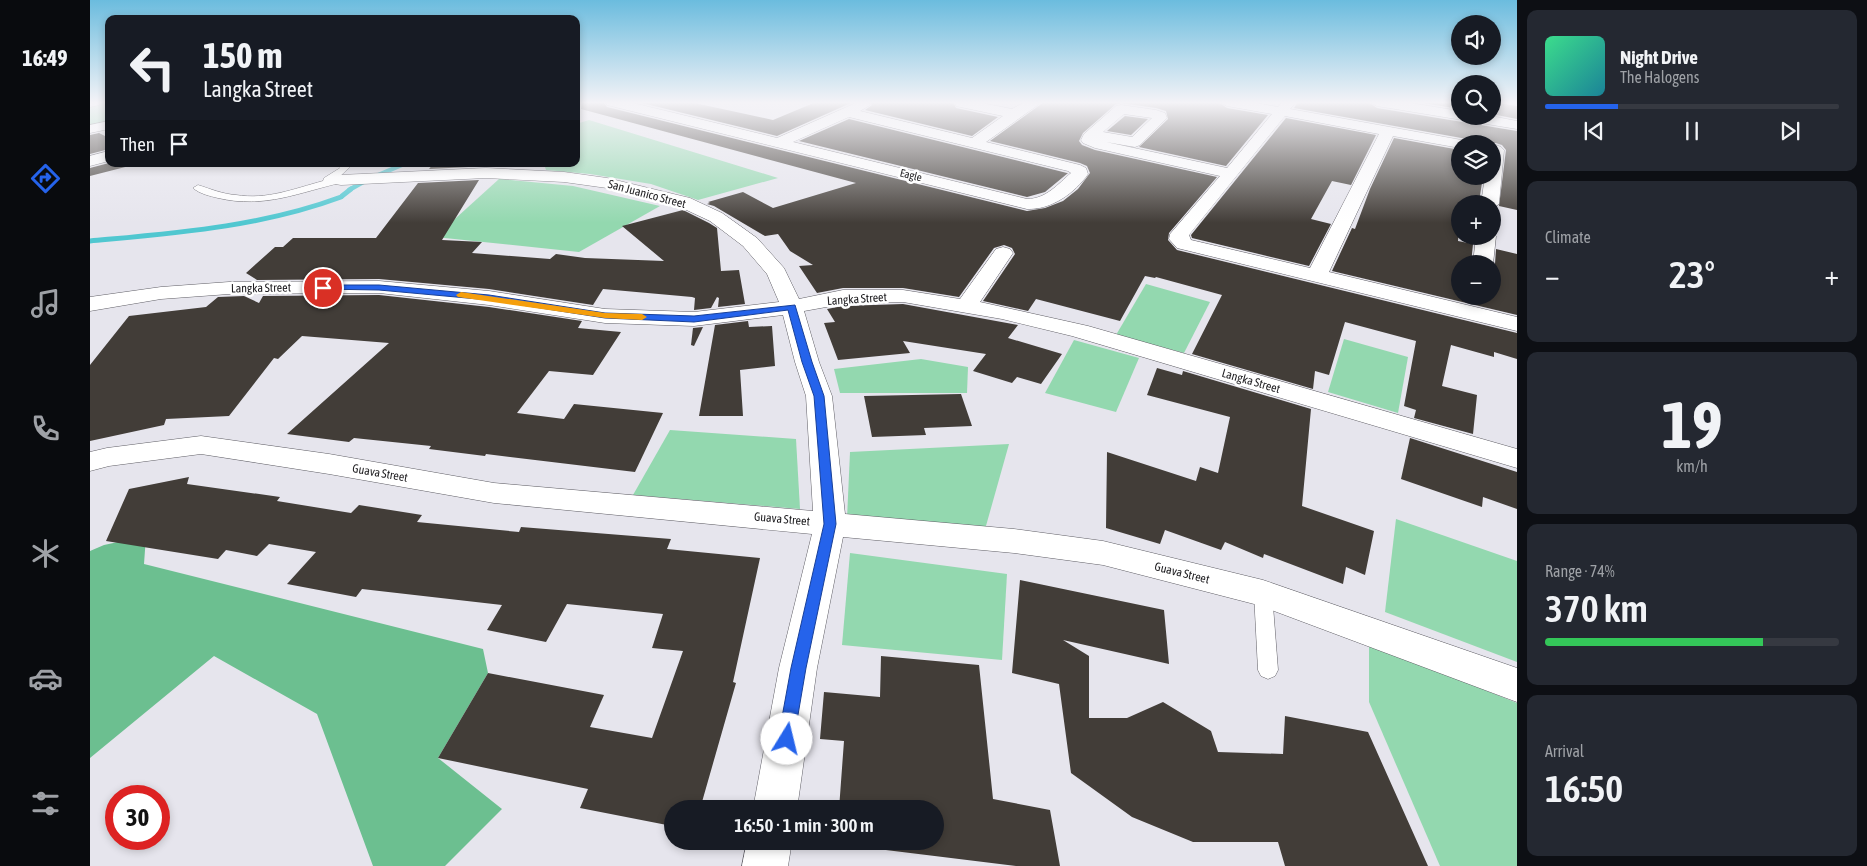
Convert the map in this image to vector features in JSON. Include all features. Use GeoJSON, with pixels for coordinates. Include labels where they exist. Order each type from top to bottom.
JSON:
{"type":"FeatureCollection","features":[{"type":"Feature","properties":{"kind":"street","name":"Eagle"},"geometry":{"type":"LineString","coordinates":[[782,142],[1037,205],[1045,203],[1080,174],[1080,171],[1074,168],[975,143]]}},
{"type":"Feature","properties":{"kind":"street"},"geometry":{"type":"LineString","coordinates":[[1092,142],[1231,174]]}},
{"type":"Feature","properties":{"kind":"street"},"geometry":{"type":"LineString","coordinates":[[1256,142],[1180,234],[1179,239],[1184,244],[1316,275],[1478,306],[1517,324]]}},
{"type":"Feature","properties":{"kind":"street"},"geometry":{"type":"LineString","coordinates":[[1316,275],[1382,142]]}},
{"type":"Feature","properties":{"kind":"street"},"geometry":{"type":"LineString","coordinates":[[90,161],[105,157]]}},
{"type":"Feature","properties":{"kind":"street","name":"San Juanico Street"},"geometry":{"type":"LineString","coordinates":[[340,172],[371,179],[520,169],[616,185],[684,202],[716,217],[750,242],[777,272],[792,307],[807,362],[819,396],[830,524],[798,668],[776,800]]}},
{"type":"Feature","properties":{"kind":"street"},"geometry":{"type":"LineString","coordinates":[[966,306],[1003,253]]}},
{"type":"Feature","properties":{"kind":"street","name":"Langka Street"},"geometry":{"type":"LineString","coordinates":[[90,304],[160,293],[229,288],[379,287],[489,298],[605,316],[694,319],[792,307],[844,297],[903,296],[1002,312],[1080,331],[1517,459]]}},
{"type":"Feature","properties":{"kind":"street","name":"Guava Street"},"geometry":{"type":"LineString","coordinates":[[90,462],[108,457],[201,445],[329,464],[494,493],[1014,541],[1103,553],[1263,593],[1517,684]]}},
{"type":"Feature","properties":{"kind":"street"},"geometry":{"type":"LineString","coordinates":[[765,866],[768,850]]}},
{"type":"Feature","properties":{"kind":"lane"},"geometry":{"type":"LineString","coordinates":[[198,188],[214,195],[246,199],[273,198],[323,182],[340,173],[346,167],[323,182]]}},
{"type":"Feature","properties":{"kind":"lane"},"geometry":{"type":"LineString","coordinates":[[1263,593],[1268,670]]}},
{"type":"Feature","properties":{"kind":"green space"},"geometry":{"type":"Polygon","coordinates":[[[580,142],[662,142],[778,178],[698,200],[651,184],[590,174],[546,170],[545,167],[580,167],[580,142]]]}},
{"type":"Feature","properties":{"kind":"green space"},"geometry":{"type":"Polygon","coordinates":[[[499,179],[573,186],[660,206],[579,252],[435,237],[499,179]]]}},
{"type":"Feature","properties":{"kind":"green space"},"geometry":{"type":"Polygon","coordinates":[[[1146,284],[1210,302],[1184,353],[1116,335],[1146,284]]]}},
{"type":"Feature","properties":{"kind":"green space"},"geometry":{"type":"Polygon","coordinates":[[[1344,339],[1408,357],[1398,413],[1328,392],[1344,339]]]}},
{"type":"Feature","properties":{"kind":"green space"},"geometry":{"type":"Polygon","coordinates":[[[1074,340],[1139,358],[1116,412],[1045,393],[1074,340]]]}},
{"type":"Feature","properties":{"kind":"green space"},"geometry":{"type":"Polygon","coordinates":[[[921,359],[968,367],[967,393],[840,393],[834,369],[921,359]]]}},
{"type":"Feature","properties":{"kind":"green space"},"geometry":{"type":"Polygon","coordinates":[[[670,430],[796,439],[800,509],[633,495],[670,430]]]}},
{"type":"Feature","properties":{"kind":"green space"},"geometry":{"type":"Polygon","coordinates":[[[1009,444],[984,533],[847,519],[850,452],[1009,444]]]}},
{"type":"Feature","properties":{"kind":"green space"},"geometry":{"type":"Polygon","coordinates":[[[1396,519],[1517,561],[1517,662],[1385,612],[1396,519]]]}},
{"type":"Feature","properties":{"kind":"green space"},"geometry":{"type":"Polygon","coordinates":[[[146,536],[144,564],[483,649],[488,673],[438,758],[502,809],[445,866],[373,866],[317,714],[214,656],[90,758],[90,551],[104,545],[146,536]]]}},
{"type":"Feature","properties":{"kind":"green space"},"geometry":{"type":"Polygon","coordinates":[[[850,553],[1007,574],[1002,660],[842,645],[850,553]]]}},
{"type":"Feature","properties":{"kind":"green space"},"geometry":{"type":"Polygon","coordinates":[[[1369,643],[1517,703],[1517,866],[1440,866],[1369,702],[1369,643]]]}},
{"type":"Feature","properties":{"kind":"building"},"geometry":{"type":"Polygon","coordinates":[[[90,142],[105,142],[105,150],[90,154],[90,142]]]}},
{"type":"Feature","properties":{"kind":"building"},"geometry":{"type":"Polygon","coordinates":[[[705,142],[750,142],[1027,211],[1045,208],[1063,201],[1078,189],[1090,173],[1087,166],[996,142],[1080,142],[1095,150],[1217,177],[1169,233],[1168,240],[1177,250],[1517,333],[1517,359],[1494,352],[1494,357],[1451,345],[1442,386],[1477,395],[1473,434],[1414,418],[1416,410],[1404,406],[1416,341],[1345,322],[1329,375],[1315,371],[1313,389],[1192,354],[1222,295],[1156,277],[1145,276],[1120,321],[1036,299],[1028,311],[983,301],[1015,254],[1012,248],[1004,245],[994,248],[959,297],[903,288],[843,288],[817,293],[799,266],[813,265],[790,251],[778,234],[765,236],[714,206],[707,204],[710,203],[708,202],[743,192],[773,208],[856,183],[705,142]]]}},
{"type":"Feature","properties":{"kind":"building"},"geometry":{"type":"Polygon","coordinates":[[[805,142],[944,142],[1068,173],[1045,192],[1027,197],[805,142]]]}},
{"type":"Feature","properties":{"kind":"building"},"geometry":{"type":"Polygon","coordinates":[[[1144,142],[1245,142],[1226,166],[1139,147],[1144,142]]]}},
{"type":"Feature","properties":{"kind":"building"},"geometry":{"type":"Polygon","coordinates":[[[1266,142],[1372,142],[1351,185],[1332,181],[1311,219],[1331,224],[1309,266],[1192,238],[1191,235],[1266,142]]]}},
{"type":"Feature","properties":{"kind":"building"},"geometry":{"type":"Polygon","coordinates":[[[1392,142],[1418,142],[1451,148],[1451,185],[1482,185],[1480,195],[1451,195],[1451,245],[1473,245],[1472,255],[1451,255],[1451,299],[1332,271],[1352,228],[1355,229],[1370,189],[1392,142]]]}},
{"type":"Feature","properties":{"kind":"building"},"geometry":{"type":"Polygon","coordinates":[[[1501,142],[1517,142],[1517,210],[1501,206],[1500,195],[1506,150],[1501,142]]]}},
{"type":"Feature","properties":{"kind":"building"},"geometry":{"type":"Polygon","coordinates":[[[105,164],[105,167],[125,167],[90,176],[90,168],[105,164]]]}},
{"type":"Feature","properties":{"kind":"building"},"geometry":{"type":"Polygon","coordinates":[[[431,167],[468,167],[429,169],[431,167]]]}},
{"type":"Feature","properties":{"kind":"building"},"geometry":{"type":"Polygon","coordinates":[[[479,180],[442,240],[482,242],[472,253],[550,259],[556,254],[585,258],[664,261],[622,226],[683,210],[717,228],[721,271],[739,270],[745,304],[718,307],[719,298],[717,297],[711,308],[694,310],[695,298],[692,297],[603,289],[593,305],[489,289],[379,279],[257,280],[246,273],[275,247],[283,247],[293,238],[376,238],[418,183],[479,180]]]}},
{"type":"Feature","properties":{"kind":"building"},"geometry":{"type":"Polygon","coordinates":[[[1496,249],[1517,254],[1517,315],[1475,305],[1501,305],[1501,255],[1496,255],[1496,249]]]}},
{"type":"Feature","properties":{"kind":"building"},"geometry":{"type":"Polygon","coordinates":[[[379,295],[489,307],[582,321],[578,328],[621,332],[593,375],[549,371],[517,413],[564,419],[574,404],[663,413],[635,472],[429,449],[431,446],[354,438],[349,442],[287,434],[389,343],[302,336],[278,359],[274,358],[229,416],[166,419],[164,425],[90,441],[90,365],[129,316],[206,307],[218,297],[244,296],[259,303],[263,296],[379,295]]]}},
{"type":"Feature","properties":{"kind":"building"},"geometry":{"type":"Polygon","coordinates":[[[903,304],[1018,325],[1008,338],[1062,354],[1041,384],[1017,377],[1012,383],[973,371],[986,354],[903,341],[910,353],[838,360],[824,323],[835,322],[827,309],[843,306],[903,304]]]}},
{"type":"Feature","properties":{"kind":"building"},"geometry":{"type":"Polygon","coordinates":[[[748,321],[749,327],[772,326],[775,366],[740,370],[743,416],[699,416],[715,325],[748,321]]]}},
{"type":"Feature","properties":{"kind":"building"},"geometry":{"type":"Polygon","coordinates":[[[703,327],[694,346],[691,345],[693,328],[703,327]]]}},
{"type":"Feature","properties":{"kind":"building"},"geometry":{"type":"Polygon","coordinates":[[[1157,368],[1182,375],[1183,371],[1311,409],[1302,506],[1374,531],[1365,575],[1346,567],[1343,584],[1264,554],[1263,558],[1225,542],[1221,550],[1165,530],[1160,544],[1106,528],[1107,452],[1196,481],[1200,467],[1218,473],[1230,417],[1147,395],[1157,368]]]}},
{"type":"Feature","properties":{"kind":"building"},"geometry":{"type":"Polygon","coordinates":[[[961,394],[972,426],[924,428],[926,435],[872,437],[864,396],[961,394]]]}},
{"type":"Feature","properties":{"kind":"building"},"geometry":{"type":"Polygon","coordinates":[[[1410,438],[1517,472],[1517,509],[1483,497],[1482,507],[1401,479],[1410,438]]]}},
{"type":"Feature","properties":{"kind":"building"},"geometry":{"type":"Polygon","coordinates":[[[189,477],[187,484],[280,497],[277,501],[351,513],[359,505],[422,515],[417,522],[519,532],[521,527],[671,539],[667,549],[760,558],[733,682],[736,683],[703,800],[664,800],[664,824],[580,808],[588,789],[438,758],[488,673],[604,695],[590,727],[652,738],[683,651],[652,648],[663,614],[567,604],[546,642],[487,630],[502,605],[362,589],[356,597],[287,584],[316,552],[269,544],[257,556],[226,550],[218,559],[106,541],[129,489],[189,477]]]}},
{"type":"Feature","properties":{"kind":"building"},"geometry":{"type":"Polygon","coordinates":[[[1020,580],[1164,610],[1169,664],[1063,640],[1089,656],[1089,718],[1127,718],[1163,702],[1211,731],[1218,752],[1283,754],[1285,716],[1368,732],[1428,866],[1285,866],[1278,842],[1193,842],[1132,817],[1071,773],[1059,684],[1012,673],[1020,580]]]}},
{"type":"Feature","properties":{"kind":"building"},"geometry":{"type":"Polygon","coordinates":[[[881,656],[979,665],[993,799],[1050,810],[1060,866],[1016,866],[886,850],[944,850],[944,800],[840,800],[844,741],[820,739],[824,692],[880,697],[881,656]]]}},
{"type":"Feature","properties":{"kind":"waterway"},"geometry":{"type":"LineString","coordinates":[[376,176],[397,167]]}},
{"type":"Feature","properties":{"kind":"waterway"},"geometry":{"type":"LineString","coordinates":[[349,190],[365,181]]}},
{"type":"Feature","properties":{"kind":"waterway"},"geometry":{"type":"LineString","coordinates":[[342,196],[351,189]]}},
{"type":"Feature","properties":{"kind":"waterway"},"geometry":{"type":"LineString","coordinates":[[90,241],[249,222],[310,207],[341,197]]}},
{"type":"Feature","properties":{"kind":"slow traffic"},"geometry":{"type":"LineString","coordinates":[[461,295],[605,316],[642,317]]}},
{"type":"Feature","properties":{"kind":"route"},"geometry":{"type":"LineString","coordinates":[[323,288],[379,287],[489,298],[605,316],[694,319],[792,307],[807,362],[819,396],[830,524],[798,668],[787,739]]}}]}
